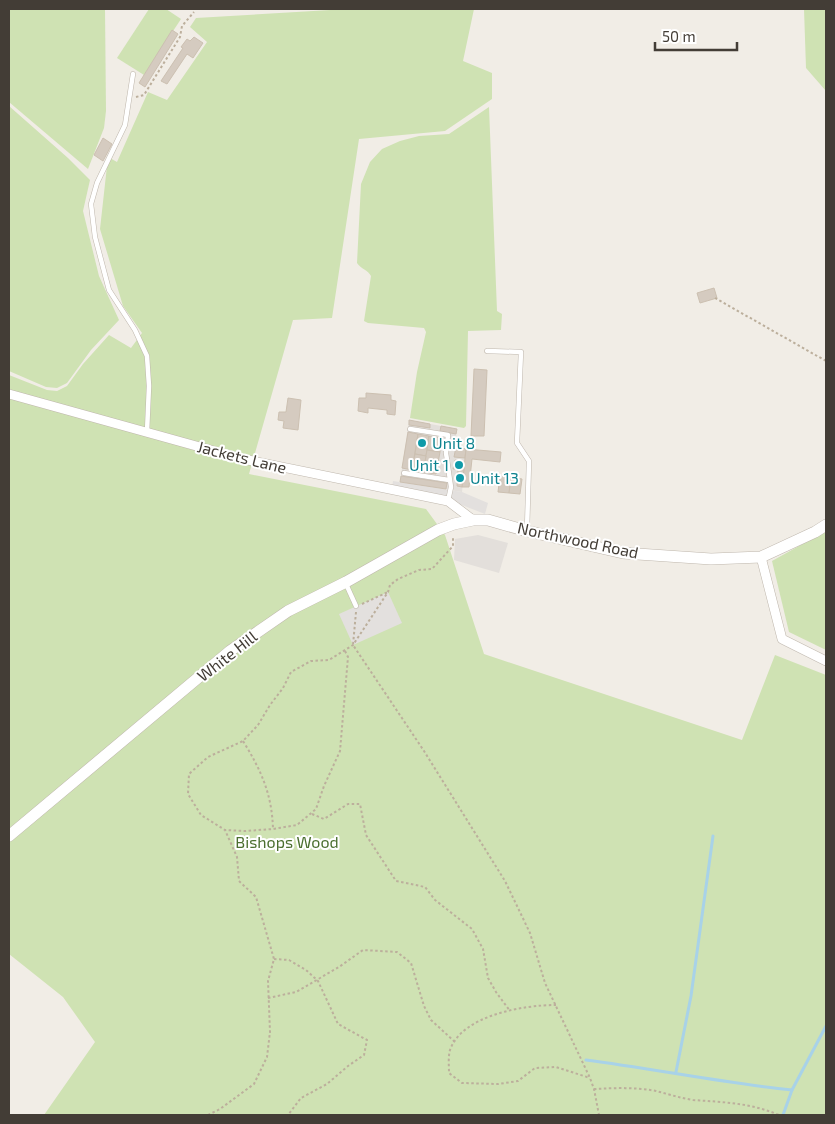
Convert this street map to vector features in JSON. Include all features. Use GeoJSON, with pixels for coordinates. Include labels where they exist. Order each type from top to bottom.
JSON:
{"type":"FeatureCollection","features":[{"type":"Feature","properties":{"kind":"street","name":"Jackets Lane"},"geometry":{"type":"LineString","coordinates":[[9,394],[243,459],[448,501],[473,520]]}},
{"type":"Feature","properties":{"kind":"street","name":"Northwood Road"},"geometry":{"type":"LineString","coordinates":[[473,520],[488,520],[527,531],[623,552],[711,559],[761,557],[826,525]]}},
{"type":"Feature","properties":{"kind":"street","name":"White Hill"},"geometry":{"type":"LineString","coordinates":[[9,836],[230,651],[288,611],[346,582],[438,530],[450,525],[473,520]]}},
{"type":"Feature","properties":{"kind":"street"},"geometry":{"type":"LineString","coordinates":[[761,557],[782,639],[826,661]]}},
{"type":"Feature","properties":{"kind":"lane"},"geometry":{"type":"LineString","coordinates":[[133,74],[125,125],[97,182],[91,204],[95,237],[109,290],[135,330],[147,356],[149,386],[147,432]]}},
{"type":"Feature","properties":{"kind":"lane"},"geometry":{"type":"LineString","coordinates":[[487,351],[521,352],[517,443],[529,461],[527,531]]}},
{"type":"Feature","properties":{"kind":"lane"},"geometry":{"type":"LineString","coordinates":[[410,428],[448,435],[446,453],[450,487],[448,501]]}},
{"type":"Feature","properties":{"kind":"lane"},"geometry":{"type":"LineString","coordinates":[[404,473],[449,480]]}},
{"type":"Feature","properties":{"kind":"lane"},"geometry":{"type":"LineString","coordinates":[[346,582],[356,606]]}},
{"type":"Feature","properties":{"kind":"path"},"geometry":{"type":"LineString","coordinates":[[129,100],[144,95],[180,37],[182,26],[194,12]]}},
{"type":"Feature","properties":{"kind":"path"},"geometry":{"type":"LineString","coordinates":[[715,298],[826,361]]}},
{"type":"Feature","properties":{"kind":"path"},"geometry":{"type":"LineString","coordinates":[[345,651],[348,657],[340,752],[316,808],[297,825],[245,831],[225,830],[201,815],[188,794],[189,774],[208,757],[243,741],[258,726],[292,672],[311,661],[330,660],[353,645],[388,592],[390,585],[398,579],[419,570],[432,569],[453,546],[453,533],[450,525]]}},
{"type":"Feature","properties":{"kind":"path"},"geometry":{"type":"LineString","coordinates":[[388,592],[356,606],[353,645],[424,751],[505,881],[530,933],[545,983],[590,1078],[600,1115]]}},
{"type":"Feature","properties":{"kind":"path"},"geometry":{"type":"LineString","coordinates":[[243,741],[264,779],[270,800],[274,829]]}},
{"type":"Feature","properties":{"kind":"path"},"geometry":{"type":"LineString","coordinates":[[311,813],[324,819],[348,804],[360,804],[366,836],[396,881],[425,887],[435,900],[472,929],[483,949],[488,978],[510,1011]]}},
{"type":"Feature","properties":{"kind":"path"},"geometry":{"type":"LineString","coordinates":[[208,1115],[220,1109],[254,1084],[267,1057],[270,1032],[268,981],[274,959],[256,897],[239,881],[237,857],[225,830]]}},
{"type":"Feature","properties":{"kind":"path"},"geometry":{"type":"LineString","coordinates":[[268,998],[296,992],[318,981],[363,950],[397,952],[411,964],[424,1006],[431,1020],[455,1042]]}},
{"type":"Feature","properties":{"kind":"path"},"geometry":{"type":"LineString","coordinates":[[274,959],[289,960],[306,970],[318,981],[338,1024],[367,1040],[364,1055],[327,1084],[301,1098],[288,1115]]}},
{"type":"Feature","properties":{"kind":"path"},"geometry":{"type":"LineString","coordinates":[[556,1005],[540,1005],[484,1018],[460,1034],[450,1051],[449,1074],[462,1082],[498,1084],[518,1081],[535,1068],[556,1068],[590,1078]]}},
{"type":"Feature","properties":{"kind":"path"},"geometry":{"type":"LineString","coordinates":[[594,1088],[653,1091],[691,1100],[739,1104],[779,1115]]}},
{"type":"Feature","properties":{"kind":"shaded area"},"geometry":{"type":"Polygon","coordinates":[[[409,420],[457,429],[455,447],[466,449],[462,492],[400,482],[409,420]]]}},
{"type":"Feature","properties":{"kind":"shaded area"},"geometry":{"type":"Polygon","coordinates":[[[393,481],[462,492],[488,503],[485,514],[449,500],[392,489],[393,481]]]}},
{"type":"Feature","properties":{"kind":"shaded area"},"geometry":{"type":"Polygon","coordinates":[[[478,535],[508,543],[499,573],[454,560],[455,539],[478,535]]]}},
{"type":"Feature","properties":{"kind":"shaded area"},"geometry":{"type":"Polygon","coordinates":[[[388,592],[402,623],[353,645],[339,614],[388,592]]]}},
{"type":"Feature","properties":{"kind":"green space"},"geometry":{"type":"Polygon","coordinates":[[[9,9],[105,9],[106,111],[104,128],[88,169],[9,102],[9,9]]]}},
{"type":"Feature","properties":{"kind":"green space"},"geometry":{"type":"Polygon","coordinates":[[[149,9],[166,9],[181,19],[144,75],[117,58],[149,9]]]}},
{"type":"Feature","properties":{"kind":"green space","name":"Bishops Wood"},"geometry":{"type":"Polygon","coordinates":[[[347,9],[474,9],[463,61],[492,73],[492,99],[445,131],[359,139],[332,318],[293,320],[249,474],[426,509],[445,535],[484,654],[742,740],[775,655],[826,675],[826,1115],[44,1115],[95,1042],[63,997],[9,954],[9,375],[47,390],[57,391],[67,386],[83,364],[109,335],[131,348],[142,333],[123,306],[100,229],[108,157],[117,162],[148,92],[167,100],[207,42],[190,27],[196,18],[347,9]]]}},
{"type":"Feature","properties":{"kind":"green space"},"geometry":{"type":"Polygon","coordinates":[[[804,9],[826,9],[826,91],[806,68],[804,9]]]}},
{"type":"Feature","properties":{"kind":"green space"},"geometry":{"type":"Polygon","coordinates":[[[9,106],[90,180],[83,211],[99,276],[119,320],[91,350],[67,383],[57,388],[46,387],[9,371],[9,106]]]}},
{"type":"Feature","properties":{"kind":"green space"},"geometry":{"type":"Polygon","coordinates":[[[489,107],[497,311],[502,314],[501,330],[468,331],[466,426],[464,428],[410,418],[417,372],[426,332],[424,328],[368,323],[364,321],[371,276],[357,263],[361,184],[370,162],[382,149],[400,141],[419,136],[449,134],[489,107]]]}},
{"type":"Feature","properties":{"kind":"green space"},"geometry":{"type":"Polygon","coordinates":[[[826,531],[826,650],[789,632],[772,561],[826,531]]]}},
{"type":"Feature","properties":{"kind":"building"},"geometry":{"type":"Polygon","coordinates":[[[172,30],[178,34],[145,87],[139,83],[172,30]]]}},
{"type":"Feature","properties":{"kind":"building"},"geometry":{"type":"Polygon","coordinates":[[[194,37],[203,43],[193,58],[187,54],[167,84],[161,81],[187,39],[190,41],[194,37]]]}},
{"type":"Feature","properties":{"kind":"building"},"geometry":{"type":"Polygon","coordinates":[[[103,138],[112,144],[103,161],[94,155],[103,138]]]}},
{"type":"Feature","properties":{"kind":"building"},"geometry":{"type":"Polygon","coordinates":[[[714,288],[717,298],[700,303],[697,293],[714,288]]]}},
{"type":"Feature","properties":{"kind":"building"},"geometry":{"type":"Polygon","coordinates":[[[474,369],[487,370],[484,436],[471,436],[474,369]]]}},
{"type":"Feature","properties":{"kind":"building"},"geometry":{"type":"Polygon","coordinates":[[[366,393],[391,395],[391,400],[396,401],[395,415],[387,414],[387,410],[368,408],[368,413],[358,411],[359,398],[366,398],[366,393]]]}},
{"type":"Feature","properties":{"kind":"building"},"geometry":{"type":"Polygon","coordinates":[[[288,398],[301,400],[298,430],[283,428],[284,421],[278,420],[279,412],[286,412],[288,398]]]}},
{"type":"Feature","properties":{"kind":"building"},"geometry":{"type":"Polygon","coordinates":[[[409,420],[430,424],[430,428],[409,425],[409,420]]]}},
{"type":"Feature","properties":{"kind":"building"},"geometry":{"type":"Polygon","coordinates":[[[441,426],[457,429],[456,434],[440,431],[441,426]]]}},
{"type":"Feature","properties":{"kind":"building"},"geometry":{"type":"Polygon","coordinates":[[[408,432],[418,434],[412,470],[402,468],[408,432]]]}},
{"type":"Feature","properties":{"kind":"building","name":"Unit 8"},"geometry":{"type":"Polygon","coordinates":[[[418,434],[429,436],[426,456],[415,454],[418,434]]]}},
{"type":"Feature","properties":{"kind":"building"},"geometry":{"type":"Polygon","coordinates":[[[429,436],[442,438],[440,452],[427,450],[429,436]]]}},
{"type":"Feature","properties":{"kind":"building"},"geometry":{"type":"Polygon","coordinates":[[[456,447],[466,449],[465,458],[454,457],[456,447]]]}},
{"type":"Feature","properties":{"kind":"building"},"geometry":{"type":"Polygon","coordinates":[[[466,449],[501,452],[500,462],[472,459],[469,487],[462,487],[466,449]]]}},
{"type":"Feature","properties":{"kind":"building"},"geometry":{"type":"Polygon","coordinates":[[[427,450],[440,452],[436,474],[423,472],[427,450]]]}},
{"type":"Feature","properties":{"kind":"building"},"geometry":{"type":"Polygon","coordinates":[[[415,454],[426,456],[423,472],[412,470],[415,454]]]}},
{"type":"Feature","properties":{"kind":"building","name":"Unit 1"},"geometry":{"type":"Polygon","coordinates":[[[455,460],[464,462],[464,469],[453,469],[455,460]]]}},
{"type":"Feature","properties":{"kind":"building","name":"Unit 13"},"geometry":{"type":"Polygon","coordinates":[[[458,469],[464,469],[462,487],[457,486],[458,469]]]}},
{"type":"Feature","properties":{"kind":"building"},"geometry":{"type":"Polygon","coordinates":[[[401,476],[447,483],[446,489],[400,482],[401,476]]]}},
{"type":"Feature","properties":{"kind":"building"},"geometry":{"type":"Polygon","coordinates":[[[500,476],[511,477],[509,493],[498,492],[500,476]]]}},
{"type":"Feature","properties":{"kind":"building"},"geometry":{"type":"Polygon","coordinates":[[[511,477],[522,479],[520,494],[509,493],[511,477]]]}},
{"type":"Feature","properties":{"kind":"waterway"},"geometry":{"type":"LineString","coordinates":[[676,1072],[691,996],[713,836]]}},
{"type":"Feature","properties":{"kind":"waterway"},"geometry":{"type":"LineString","coordinates":[[783,1115],[792,1090],[826,1026]]}},
{"type":"Feature","properties":{"kind":"waterway"},"geometry":{"type":"LineString","coordinates":[[586,1060],[740,1084],[792,1090]]}},
{"type":"Feature","properties":{"kind":"place","name":"Unit 8"},"geometry":{"type":"Point","coordinates":[422,443]}},
{"type":"Feature","properties":{"kind":"place","name":"Unit 1"},"geometry":{"type":"Point","coordinates":[459,465]}},
{"type":"Feature","properties":{"kind":"place","name":"Unit 13"},"geometry":{"type":"Point","coordinates":[460,478]}}]}
